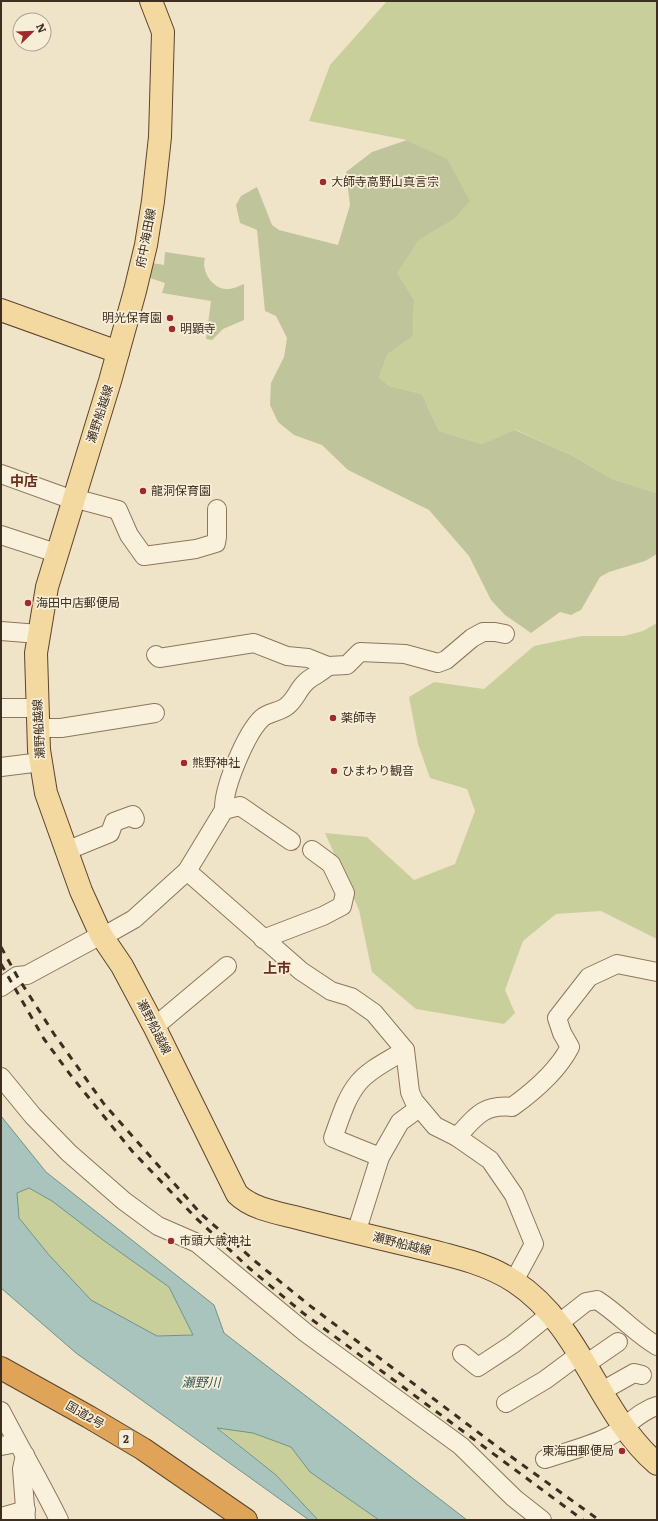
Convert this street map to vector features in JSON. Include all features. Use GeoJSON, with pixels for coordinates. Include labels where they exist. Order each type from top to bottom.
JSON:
{"type":"FeatureCollection","features":[{"type":"Feature","properties":{"kind":"highway","name":"国道2号"},"geometry":{"type":"LineString","coordinates":[[1,1368],[143,1449],[246,1520]]}},
{"type":"Feature","properties":{"kind":"main road","name":"府中海田線"},"geometry":{"type":"LineString","coordinates":[[118,352],[146,245],[160,137],[163,32],[151,1]]}},
{"type":"Feature","properties":{"kind":"main road"},"geometry":{"type":"LineString","coordinates":[[1,310],[118,352]]}},
{"type":"Feature","properties":{"kind":"main road","name":"瀬野船越線"},"geometry":{"type":"LineString","coordinates":[[118,352],[56,553],[47,587],[36,653],[40,762],[46,793],[66,850],[102,936],[122,966],[154,1026],[237,1194],[244,1202],[356,1233],[451,1256],[486,1268],[514,1281],[532,1294],[554,1319],[583,1359],[624,1428],[653,1454]]}},
{"type":"Feature","properties":{"kind":"street"},"geometry":{"type":"LineString","coordinates":[[1,474],[73,499],[118,510],[129,535],[144,556],[196,549],[216,543],[217,509]]}},
{"type":"Feature","properties":{"kind":"street"},"geometry":{"type":"LineString","coordinates":[[1,535],[56,553]]}},
{"type":"Feature","properties":{"kind":"street"},"geometry":{"type":"LineString","coordinates":[[1,630],[39,634]]}},
{"type":"Feature","properties":{"kind":"street"},"geometry":{"type":"LineString","coordinates":[[156,656],[159,658],[254,643],[287,656],[308,658],[322,662],[328,666],[347,665],[360,652],[405,654],[438,663],[446,660],[472,638],[483,632],[505,634]]}},
{"type":"Feature","properties":{"kind":"street"},"geometry":{"type":"LineString","coordinates":[[1,987],[134,919],[187,871],[224,810],[223,799],[235,764],[263,717],[287,707],[308,680],[320,674],[328,666]]}},
{"type":"Feature","properties":{"kind":"street"},"geometry":{"type":"LineString","coordinates":[[1,708],[38,718],[62,728],[155,713]]}},
{"type":"Feature","properties":{"kind":"street"},"geometry":{"type":"LineString","coordinates":[[1,767],[40,762]]}},
{"type":"Feature","properties":{"kind":"street"},"geometry":{"type":"LineString","coordinates":[[224,810],[240,806],[291,841]]}},
{"type":"Feature","properties":{"kind":"street"},"geometry":{"type":"LineString","coordinates":[[66,850],[110,833],[114,822],[133,815],[135,819]]}},
{"type":"Feature","properties":{"kind":"street"},"geometry":{"type":"LineString","coordinates":[[262,938],[323,916],[342,906],[345,894],[331,864],[312,850]]}},
{"type":"Feature","properties":{"kind":"street"},"geometry":{"type":"LineString","coordinates":[[187,871],[301,971],[331,991],[351,997],[374,1013],[405,1050],[410,1092],[419,1108],[435,1126],[457,1136],[490,1160],[514,1195],[534,1244],[514,1281]]}},
{"type":"Feature","properties":{"kind":"street"},"geometry":{"type":"LineString","coordinates":[[457,1136],[480,1112],[501,1106],[512,1107],[522,1100],[567,1053],[570,1047],[562,1033],[557,1018],[589,977],[617,964],[636,966],[657,972]]}},
{"type":"Feature","properties":{"kind":"street"},"geometry":{"type":"LineString","coordinates":[[154,1026],[159,1024],[226,966]]}},
{"type":"Feature","properties":{"kind":"street"},"geometry":{"type":"LineString","coordinates":[[380,1157],[333,1138],[350,1095],[359,1082],[368,1073],[405,1050]]}},
{"type":"Feature","properties":{"kind":"street"},"geometry":{"type":"LineString","coordinates":[[1,1077],[33,1116],[69,1152],[124,1202],[158,1226],[197,1244],[306,1333],[461,1446],[514,1498],[542,1520]]}},
{"type":"Feature","properties":{"kind":"street"},"geometry":{"type":"LineString","coordinates":[[356,1233],[380,1157],[400,1122],[419,1108]]}},
{"type":"Feature","properties":{"kind":"street"},"geometry":{"type":"LineString","coordinates":[[462,1354],[478,1368],[513,1344],[554,1319],[586,1302],[596,1300],[618,1315],[639,1335],[657,1346]]}},
{"type":"Feature","properties":{"kind":"street"},"geometry":{"type":"LineString","coordinates":[[506,1403],[583,1359],[618,1342]]}},
{"type":"Feature","properties":{"kind":"street"},"geometry":{"type":"LineString","coordinates":[[602,1391],[634,1373],[642,1375]]}},
{"type":"Feature","properties":{"kind":"street"},"geometry":{"type":"LineString","coordinates":[[545,1459],[608,1437],[624,1428],[634,1418],[657,1406]]}},
{"type":"Feature","properties":{"kind":"street"},"geometry":{"type":"LineString","coordinates":[[1,1411],[22,1469],[26,1515],[1,1517]]}},
{"type":"Feature","properties":{"kind":"street"},"geometry":{"type":"LineString","coordinates":[[14,1448],[41,1483],[59,1520]]}},
{"type":"Feature","properties":{"kind":"green space"},"geometry":{"type":"Polygon","coordinates":[[[387,1],[657,1],[657,493],[612,479],[573,456],[516,430],[482,444],[439,431],[422,394],[389,386],[379,377],[388,354],[413,336],[414,300],[396,273],[419,240],[453,220],[446,159],[407,140],[309,121],[330,65],[387,1]]]}},
{"type":"Feature","properties":{"kind":"green space"},"geometry":{"type":"Polygon","coordinates":[[[407,140],[447,159],[470,201],[453,220],[419,240],[397,273],[414,300],[413,336],[388,354],[379,377],[389,386],[422,394],[439,431],[482,444],[515,430],[573,456],[612,479],[657,493],[657,554],[645,561],[609,572],[600,577],[581,610],[571,615],[560,612],[531,633],[505,615],[491,600],[469,556],[429,510],[348,470],[322,445],[294,435],[278,422],[270,405],[271,383],[284,357],[287,338],[276,316],[265,311],[257,230],[240,223],[236,205],[241,196],[257,187],[272,225],[279,230],[338,245],[350,205],[346,172],[372,152],[407,140]]]}},
{"type":"Feature","properties":{"kind":"green space"},"geometry":{"type":"Polygon","coordinates":[[[165,252],[205,258],[204,263],[206,273],[216,286],[230,289],[244,284],[244,320],[223,329],[212,340],[206,339],[211,301],[162,293],[165,283],[150,278],[152,263],[164,265],[165,252]]]}},
{"type":"Feature","properties":{"kind":"green space"},"geometry":{"type":"Polygon","coordinates":[[[657,623],[657,939],[601,911],[556,914],[523,941],[505,990],[515,1013],[504,1024],[416,1009],[372,972],[359,910],[325,833],[367,837],[414,880],[455,864],[475,811],[467,789],[430,778],[418,744],[409,697],[434,682],[484,689],[534,646],[582,636],[624,636],[643,631],[657,623]]]}},
{"type":"Feature","properties":{"kind":"green space"},"geometry":{"type":"Polygon","coordinates":[[[29,1188],[52,1201],[103,1240],[170,1287],[193,1335],[157,1336],[91,1300],[49,1255],[19,1218],[17,1193],[29,1188]]]}},
{"type":"Feature","properties":{"kind":"green space"},"geometry":{"type":"Polygon","coordinates":[[[217,1427],[253,1433],[291,1447],[310,1472],[379,1520],[318,1520],[276,1475],[217,1427]]]}},
{"type":"Feature","properties":{"kind":"water","name":"瀬野川"},"geometry":{"type":"Polygon","coordinates":[[[1,1116],[46,1172],[214,1305],[224,1333],[467,1520],[379,1520],[310,1472],[291,1447],[253,1433],[217,1428],[276,1475],[318,1520],[309,1520],[76,1353],[1,1288],[1,1116]],[[29,1188],[17,1193],[19,1218],[49,1255],[91,1300],[157,1336],[193,1335],[169,1287],[103,1240],[52,1201],[29,1188]]]}},
{"type":"Feature","properties":{"kind":"railway"},"geometry":{"type":"LineString","coordinates":[[1,947],[17,976],[54,1034],[104,1104],[201,1214],[256,1262],[309,1305],[495,1445],[599,1520]]}},
{"type":"Feature","properties":{"kind":"railway"},"geometry":{"type":"LineString","coordinates":[[1,964],[44,1039],[72,1077],[132,1151],[196,1218],[249,1268],[303,1313],[583,1520]]}},
{"type":"Feature","properties":{"kind":"place","name":"大師寺高野山真言宗"},"geometry":{"type":"Point","coordinates":[323,182]}},
{"type":"Feature","properties":{"kind":"place","name":"明光保育園"},"geometry":{"type":"Point","coordinates":[170,318]}},
{"type":"Feature","properties":{"kind":"place","name":"明顕寺"},"geometry":{"type":"Point","coordinates":[172,329]}},
{"type":"Feature","properties":{"kind":"place","name":"龍洞保育園"},"geometry":{"type":"Point","coordinates":[143,491]}},
{"type":"Feature","properties":{"kind":"place","name":"海田中店郵便局"},"geometry":{"type":"Point","coordinates":[28,603]}},
{"type":"Feature","properties":{"kind":"place","name":"薬師寺"},"geometry":{"type":"Point","coordinates":[333,718]}},
{"type":"Feature","properties":{"kind":"place","name":"熊野神社"},"geometry":{"type":"Point","coordinates":[184,763]}},
{"type":"Feature","properties":{"kind":"place","name":"ひまわり観音"},"geometry":{"type":"Point","coordinates":[334,771]}},
{"type":"Feature","properties":{"kind":"place","name":"市頭大歳神社"},"geometry":{"type":"Point","coordinates":[171,1241]}},
{"type":"Feature","properties":{"kind":"place","name":"東海田郵便局"},"geometry":{"type":"Point","coordinates":[622,1451]}},
{"type":"Feature","properties":{"kind":"district","name":"中店"},"geometry":{"type":"Point","coordinates":[24,481]}},
{"type":"Feature","properties":{"kind":"district","name":"上市"},"geometry":{"type":"Point","coordinates":[277,968]}}]}
